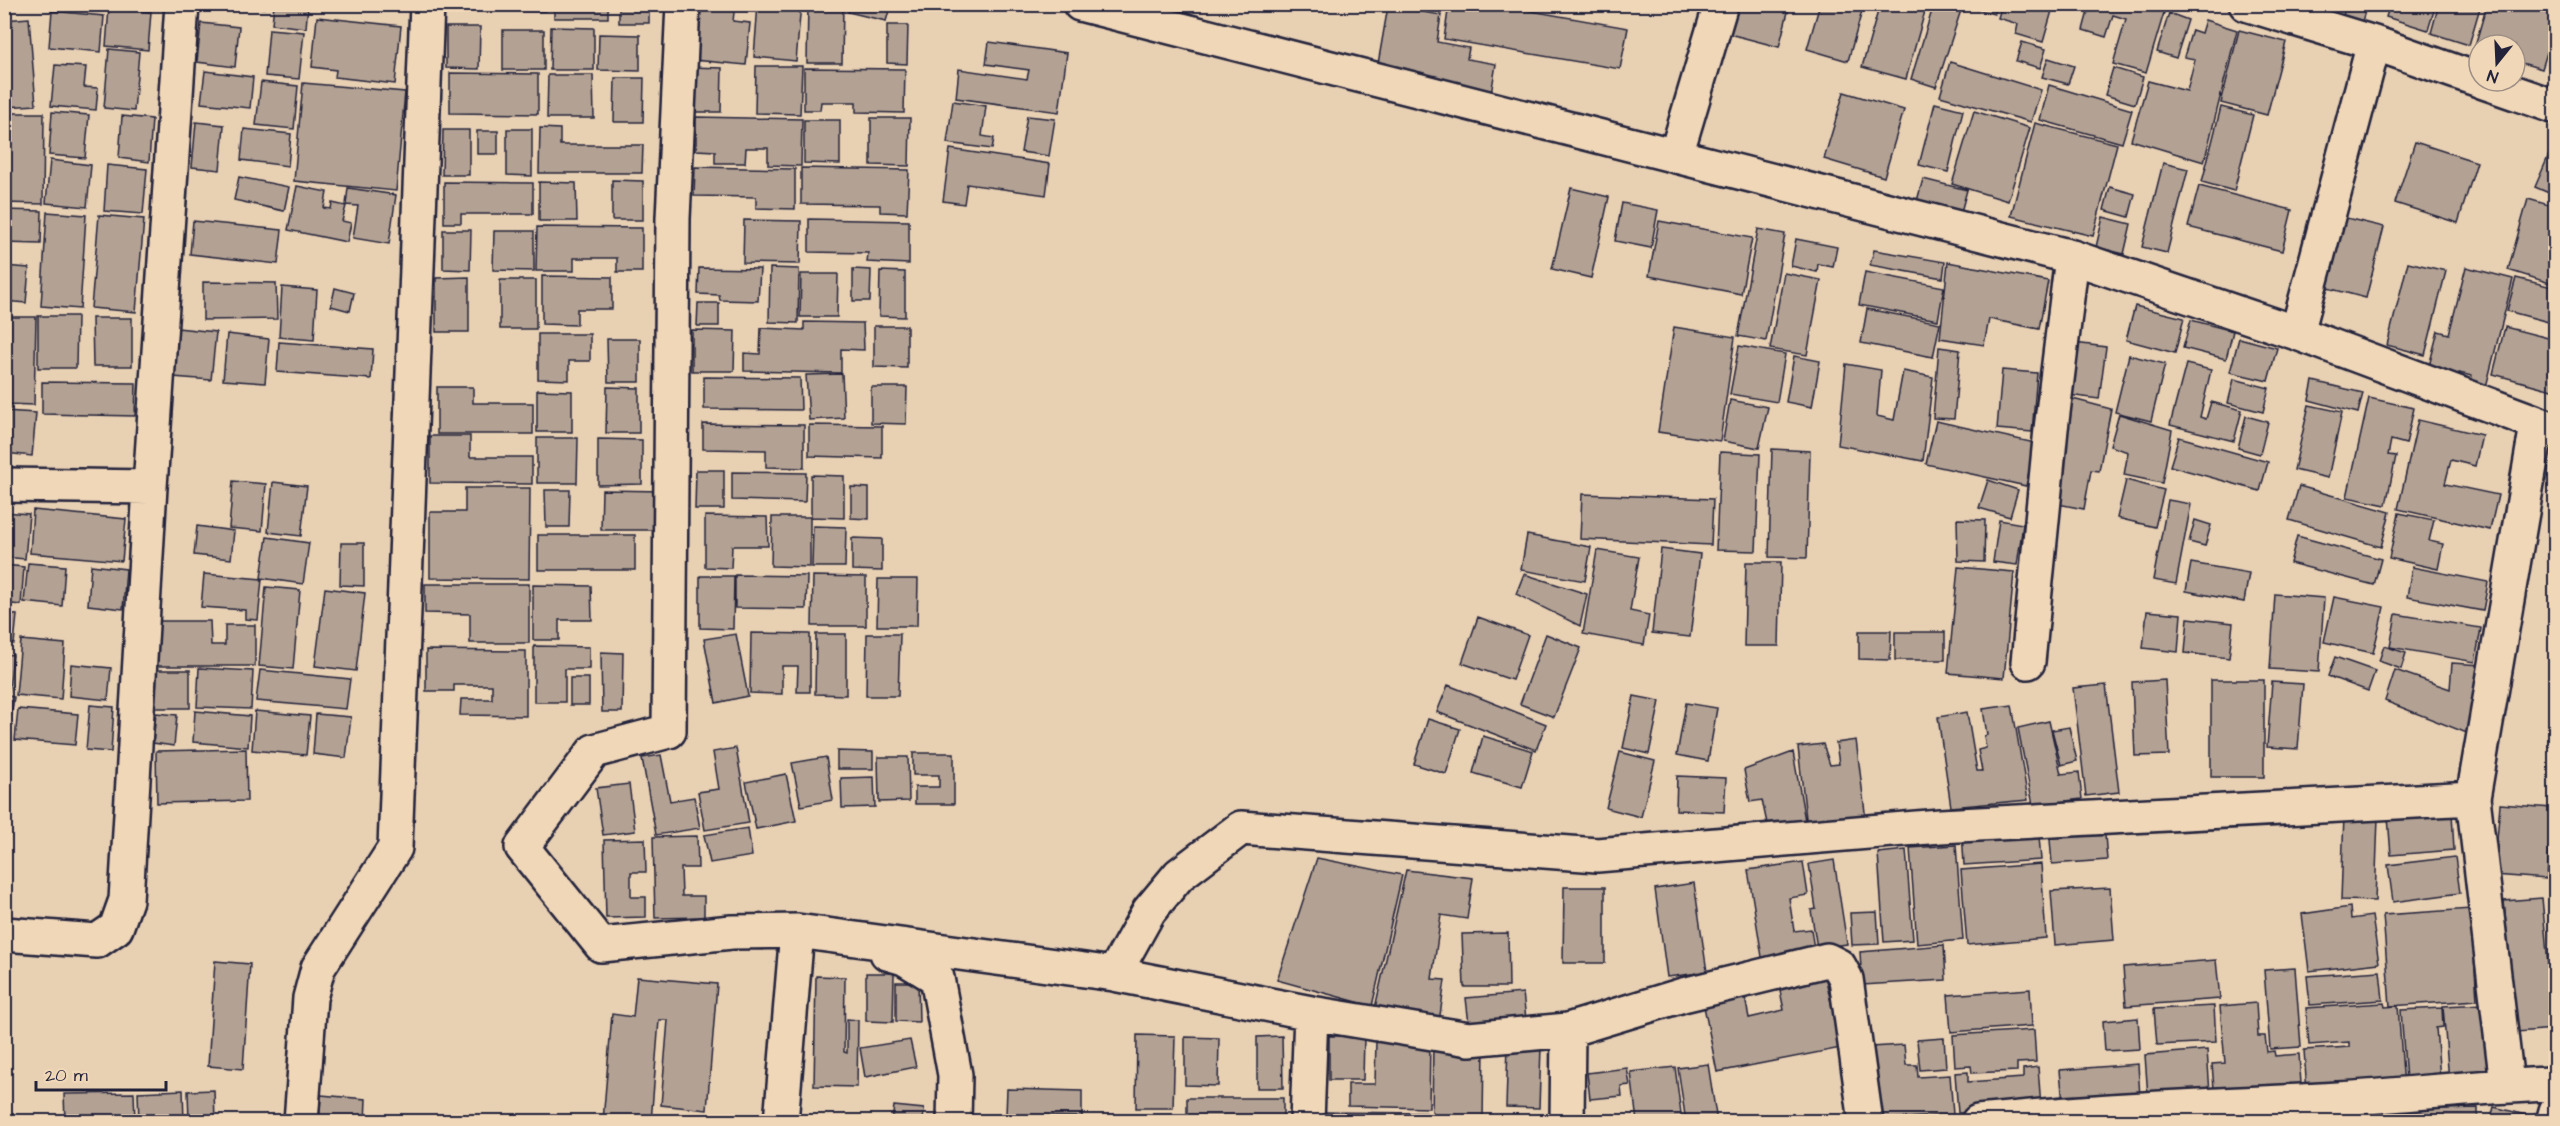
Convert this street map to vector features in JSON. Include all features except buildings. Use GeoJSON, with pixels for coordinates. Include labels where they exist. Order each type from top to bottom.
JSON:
{"type":"FeatureCollection","features":[{"type":"Feature","properties":{"kind":"street"},"geometry":{"type":"LineString","coordinates":[[4,934],[97,941],[116,928],[126,900],[150,487],[182,4]]}},
{"type":"Feature","properties":{"kind":"street"},"geometry":{"type":"LineString","coordinates":[[301,1122],[310,998],[318,968],[395,848],[427,4]]}},
{"type":"Feature","properties":{"kind":"street"},"geometry":{"type":"LineString","coordinates":[[683,4],[673,218],[669,731],[594,751],[522,847],[602,945],[732,932],[797,931],[1114,974],[1311,1013],[1469,1039],[1568,1030],[1683,995],[1827,960],[1839,966],[1846,979],[1866,1122]]}},
{"type":"Feature","properties":{"kind":"street"},"geometry":{"type":"LineString","coordinates":[[1080,4],[2072,257],[2297,333],[2546,427],[2473,798],[2507,1084]]}},
{"type":"Feature","properties":{"kind":"street"},"geometry":{"type":"LineString","coordinates":[[1676,155],[1721,4]]}},
{"type":"Feature","properties":{"kind":"street"},"geometry":{"type":"LineString","coordinates":[[2246,4],[2374,44],[2467,76]]}},
{"type":"Feature","properties":{"kind":"street"},"geometry":{"type":"LineString","coordinates":[[2297,333],[2374,44]]}},
{"type":"Feature","properties":{"kind":"street"},"geometry":{"type":"LineString","coordinates":[[2515,93],[2556,107]]}},
{"type":"Feature","properties":{"kind":"street"},"geometry":{"type":"LineString","coordinates":[[2028,662],[2051,429],[2072,257]]}},
{"type":"Feature","properties":{"kind":"street"},"geometry":{"type":"LineString","coordinates":[[4,485],[150,487]]}},
{"type":"Feature","properties":{"kind":"street"},"geometry":{"type":"LineString","coordinates":[[1114,974],[1149,911],[1179,875],[1241,828],[1597,855],[1940,826],[2473,798]]}},
{"type":"Feature","properties":{"kind":"street"},"geometry":{"type":"LineString","coordinates":[[781,1122],[797,931]]}},
{"type":"Feature","properties":{"kind":"street"},"geometry":{"type":"LineString","coordinates":[[797,931],[904,958],[937,978],[955,1075],[954,1122]]}},
{"type":"Feature","properties":{"kind":"street"},"geometry":{"type":"LineString","coordinates":[[1306,1122],[1311,1013]]}},
{"type":"Feature","properties":{"kind":"street"},"geometry":{"type":"LineString","coordinates":[[1567,1122],[1568,1030]]}},
{"type":"Feature","properties":{"kind":"street"},"geometry":{"type":"LineString","coordinates":[[1978,1122],[2339,1099],[2507,1084],[2556,1084]]}},
{"type":"Feature","properties":{"kind":"street"},"geometry":{"type":"LineString","coordinates":[[2553,1122],[2556,1111]]}}]}
